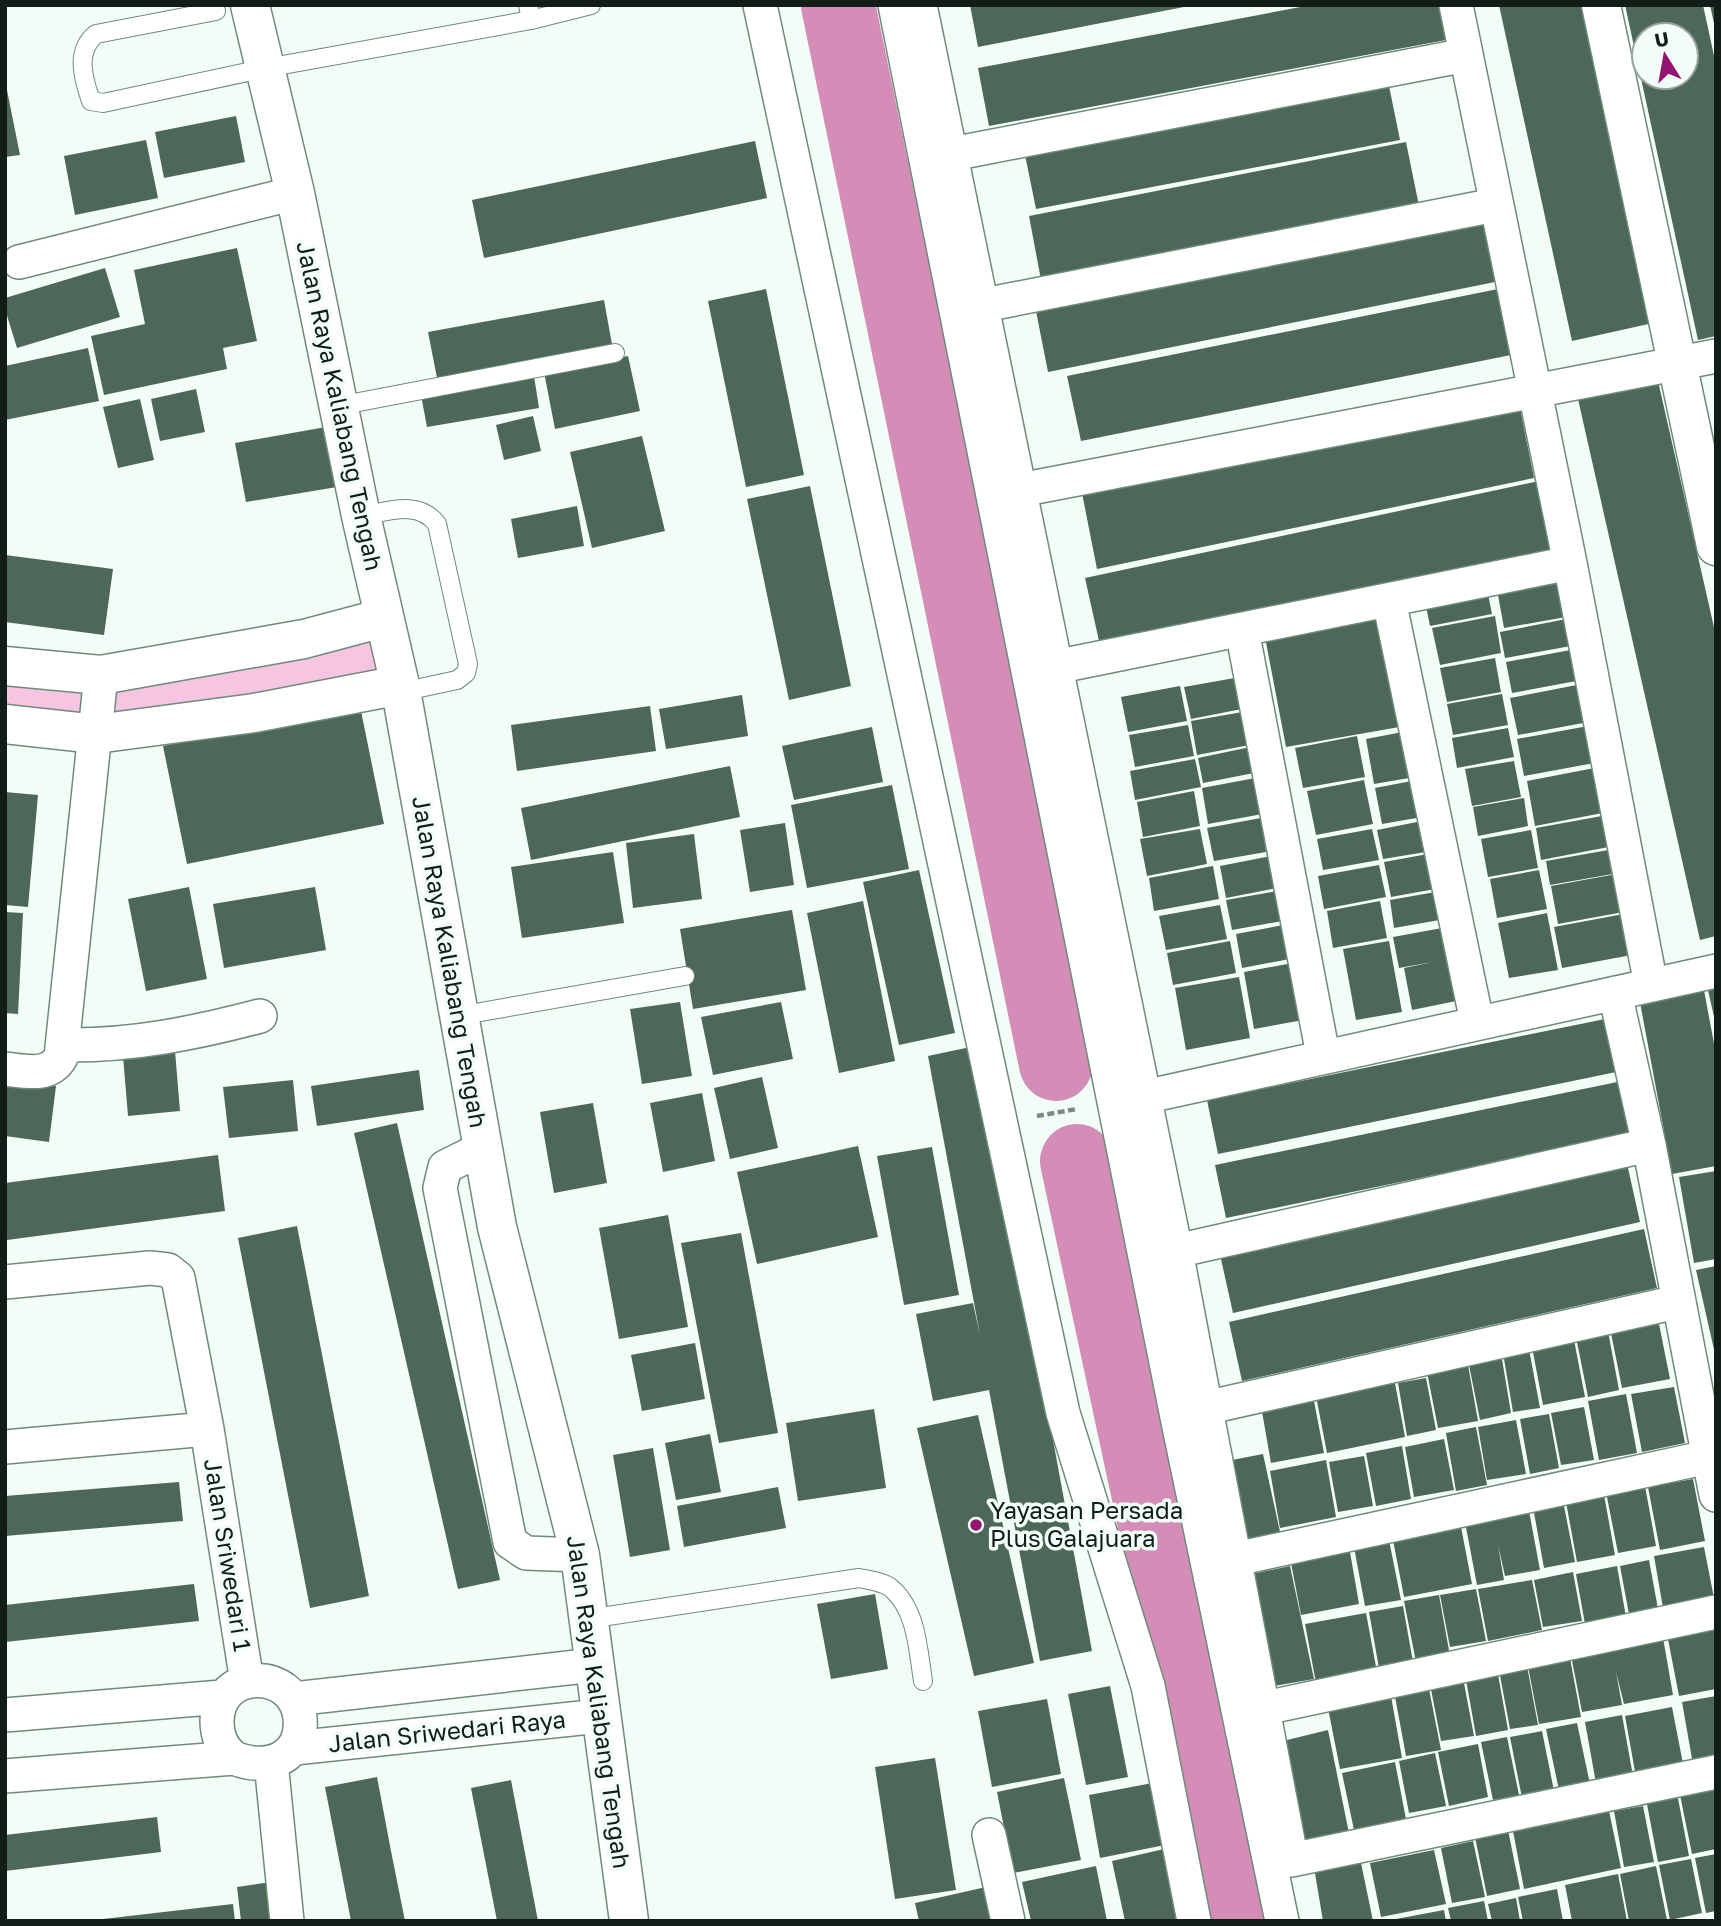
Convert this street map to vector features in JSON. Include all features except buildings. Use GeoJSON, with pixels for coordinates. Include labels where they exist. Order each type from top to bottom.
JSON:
{"type":"FeatureCollection","features":[{"type":"Feature","properties":{"kind":"main road"},"geometry":{"type":"LineString","coordinates":[[1601,5],[1716,546]]}},
{"type":"Feature","properties":{"kind":"main road","name":"Jalan Raya Kaliabang Tengah"},"geometry":{"type":"LineString","coordinates":[[233,8],[265,68],[295,193],[361,516],[401,689],[497,1227],[580,1555],[629,1921]]}},
{"type":"Feature","properties":{"kind":"main road"},"geometry":{"type":"LineString","coordinates":[[5,666],[101,675],[304,639],[383,618]]}},
{"type":"Feature","properties":{"kind":"main road"},"geometry":{"type":"LineString","coordinates":[[5,724],[96,734],[254,713],[401,689]]}},
{"type":"Feature","properties":{"kind":"street"},"geometry":{"type":"LineString","coordinates":[[760,5],[1063,1413],[1148,1686],[1194,1921]]}},
{"type":"Feature","properties":{"kind":"street"},"geometry":{"type":"LineString","coordinates":[[895,5],[1177,1418],[1282,1921]]}},
{"type":"Feature","properties":{"kind":"street"},"geometry":{"type":"LineString","coordinates":[[920,5],[1177,1251],[1303,1921]]}},
{"type":"Feature","properties":{"kind":"street"},"geometry":{"type":"LineString","coordinates":[[1456,5],[1533,393],[1570,563],[1651,985]]}},
{"type":"Feature","properties":{"kind":"street"},"geometry":{"type":"LineString","coordinates":[[952,154],[1466,55]]}},
{"type":"Feature","properties":{"kind":"street"},"geometry":{"type":"LineString","coordinates":[[19,262],[295,193]]}},
{"type":"Feature","properties":{"kind":"street"},"geometry":{"type":"LineString","coordinates":[[984,305],[1495,205]]}},
{"type":"Feature","properties":{"kind":"street"},"geometry":{"type":"LineString","coordinates":[[1020,490],[1716,356]]}},
{"type":"Feature","properties":{"kind":"street"},"geometry":{"type":"LineString","coordinates":[[1055,667],[1570,563]]}},
{"type":"Feature","properties":{"kind":"street"},"geometry":{"type":"LineString","coordinates":[[1389,600],[1477,1022]]}},
{"type":"Feature","properties":{"kind":"street"},"geometry":{"type":"LineString","coordinates":[[1242,630],[1323,1055]]}},
{"type":"Feature","properties":{"kind":"street"},"geometry":{"type":"LineString","coordinates":[[5,1069],[45,1071],[58,1064],[64,1045],[101,675]]}},
{"type":"Feature","properties":{"kind":"street"},"geometry":{"type":"LineString","coordinates":[[1144,1097],[1323,1055],[1716,971]]}},
{"type":"Feature","properties":{"kind":"street"},"geometry":{"type":"LineString","coordinates":[[1615,993],[1649,1145],[1716,1495]]}},
{"type":"Feature","properties":{"kind":"street"},"geometry":{"type":"LineString","coordinates":[[64,1045],[99,1045],[188,1034],[260,1016]]}},
{"type":"Feature","properties":{"kind":"street"},"geometry":{"type":"LineString","coordinates":[[1177,1251],[1649,1145]]}},
{"type":"Feature","properties":{"kind":"street"},"geometry":{"type":"LineString","coordinates":[[483,1148],[445,1167],[440,1188],[510,1542],[526,1553],[580,1555]]}},
{"type":"Feature","properties":{"kind":"street","name":"Jalan Sriwedari 1"},"geometry":{"type":"LineString","coordinates":[[5,1282],[150,1268],[169,1270],[178,1278],[208,1429],[235,1689]]}},
{"type":"Feature","properties":{"kind":"street"},"geometry":{"type":"LineString","coordinates":[[1205,1408],[1677,1302]]}},
{"type":"Feature","properties":{"kind":"street","name":"Jalan Sriwedari 1"},"geometry":{"type":"LineString","coordinates":[[5,1447],[208,1429]]}},
{"type":"Feature","properties":{"kind":"street"},"geometry":{"type":"LineString","coordinates":[[1236,1559],[1708,1457]]}},
{"type":"Feature","properties":{"kind":"street"},"geometry":{"type":"LineString","coordinates":[[1265,1708],[1716,1612]]}},
{"type":"Feature","properties":{"kind":"street","name":"Jalan Sriwedari Raya"},"geometry":{"type":"LineString","coordinates":[[294,1699],[594,1665]]}},
{"type":"Feature","properties":{"kind":"street"},"geometry":{"type":"LineString","coordinates":[[5,1715],[275,1683],[294,1699],[302,1733],[283,1755],[247,1763],[234,1758],[5,1776]]}},
{"type":"Feature","properties":{"kind":"street"},"geometry":{"type":"LineString","coordinates":[[234,1758],[220,1742],[217,1732],[235,1689]]}},
{"type":"Feature","properties":{"kind":"street","name":"Jalan Sriwedari Raya"},"geometry":{"type":"LineString","coordinates":[[283,1755],[600,1716]]}},
{"type":"Feature","properties":{"kind":"street"},"geometry":{"type":"LineString","coordinates":[[283,1755],[287,1921]]}},
{"type":"Feature","properties":{"kind":"street"},"geometry":{"type":"LineString","coordinates":[[1291,1860],[1716,1772]]}},
{"type":"Feature","properties":{"kind":"street"},"geometry":{"type":"LineString","coordinates":[[989,1835],[1008,1921]]}},
{"type":"Feature","properties":{"kind":"lane"},"geometry":{"type":"LineString","coordinates":[[233,8],[96,34],[86,42],[82,53],[91,101],[103,103],[529,12],[591,5]]}},
{"type":"Feature","properties":{"kind":"lane"},"geometry":{"type":"LineString","coordinates":[[338,406],[615,353]]}},
{"type":"Feature","properties":{"kind":"lane"},"geometry":{"type":"LineString","coordinates":[[361,516],[417,508],[430,514],[439,536],[468,664],[466,673],[457,680],[401,689]]}},
{"type":"Feature","properties":{"kind":"lane"},"geometry":{"type":"LineString","coordinates":[[458,1016],[685,976]]}},
{"type":"Feature","properties":{"kind":"lane"},"geometry":{"type":"LineString","coordinates":[[588,1619],[859,1578],[889,1586],[902,1601],[912,1620],[923,1681]]}},
{"type":"Feature","properties":{"kind":"path"},"geometry":{"type":"LineString","coordinates":[[1029,1118],[1085,1107]]}},
{"type":"Feature","properties":{"kind":"shaded area"},"geometry":{"type":"Polygon","coordinates":[[[383,618],[400,685],[5,724],[5,665],[101,675],[383,618]]]}},
{"type":"Feature","properties":{"kind":"waterway"},"geometry":{"type":"LineString","coordinates":[[838,5],[1056,1064]]}},
{"type":"Feature","properties":{"kind":"waterway"},"geometry":{"type":"LineString","coordinates":[[1077,1161],[1240,1921]]}},
{"type":"Feature","properties":{"kind":"place","name":"Yayasan Persada Plus Galajuara"},"geometry":{"type":"Point","coordinates":[976,1525]}}]}
